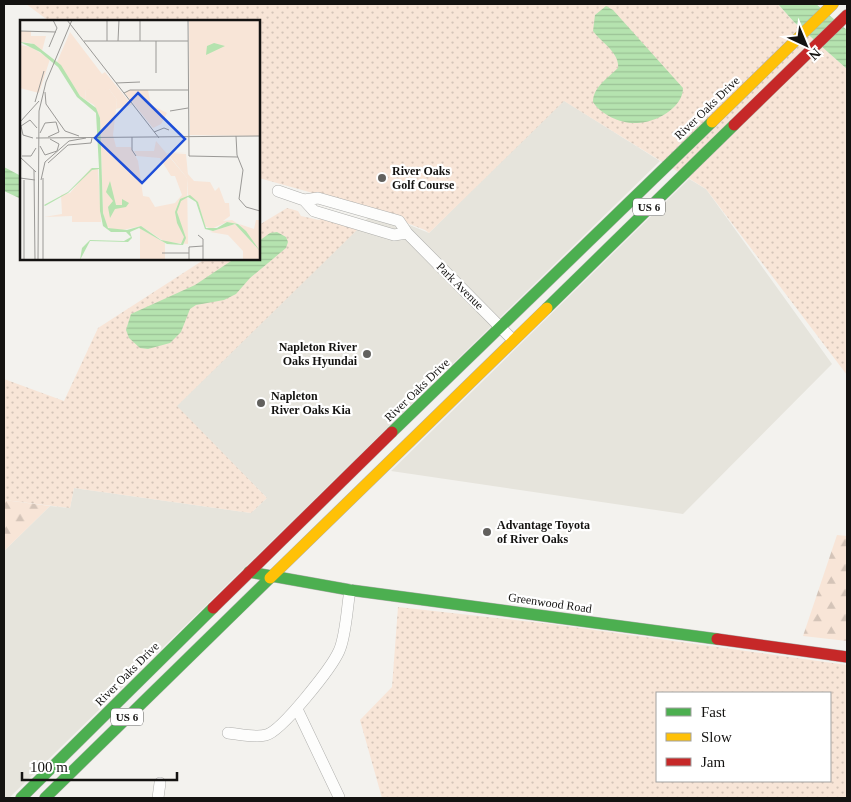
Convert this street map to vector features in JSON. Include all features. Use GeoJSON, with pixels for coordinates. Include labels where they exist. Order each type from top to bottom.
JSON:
{"type":"FeatureCollection","features":[{"type":"Feature","properties":{"kind":"main road","name":"River Oaks Drive"},"geometry":{"type":"LineString","coordinates":[[20,798],[249,572],[834,4]]}},
{"type":"Feature","properties":{"kind":"main road","name":"US 6"},"geometry":{"type":"LineString","coordinates":[[45,798],[847,15]]}},
{"type":"Feature","properties":{"kind":"main road","name":"Greenwood Road"},"geometry":{"type":"LineString","coordinates":[[249,572],[350,590],[847,657]]}},
{"type":"Feature","properties":{"kind":"street","name":"Park Avenue"},"geometry":{"type":"LineString","coordinates":[[278,192],[304,200],[318,198],[399,221],[407,233],[513,340]]}},
{"type":"Feature","properties":{"kind":"street"},"geometry":{"type":"LineString","coordinates":[[228,733],[266,735],[279,727],[297,709],[329,668],[340,650],[350,590]]}},
{"type":"Feature","properties":{"kind":"street"},"geometry":{"type":"LineString","coordinates":[[297,709],[339,797]]}},
{"type":"Feature","properties":{"kind":"street"},"geometry":{"type":"LineString","coordinates":[[158,798],[160,783]]}},
{"type":"Feature","properties":{"kind":"shaded area"},"geometry":{"type":"Polygon","coordinates":[[[778,4],[816,4],[847,30],[847,69],[794,22],[778,4]]]}},
{"type":"Feature","properties":{"kind":"shaded area"},"geometry":{"type":"Polygon","coordinates":[[[606,6],[613,10],[683,88],[678,102],[667,113],[652,120],[631,123],[606,115],[593,102],[598,87],[618,68],[616,57],[593,31],[595,15],[606,6]]]}},
{"type":"Feature","properties":{"kind":"shaded area"},"geometry":{"type":"Polygon","coordinates":[[[563,100],[660,161],[9,798],[4,798],[4,551],[50,506],[70,508],[74,488],[251,513],[267,498],[176,406],[375,211],[429,233],[563,100]]]}},
{"type":"Feature","properties":{"kind":"shaded area"},"geometry":{"type":"Polygon","coordinates":[[[4,167],[20,175],[20,196],[19,198],[4,191],[4,167]]]}},
{"type":"Feature","properties":{"kind":"shaded area"},"geometry":{"type":"Polygon","coordinates":[[[689,179],[706,189],[832,364],[683,514],[391,471],[689,179]]]}},
{"type":"Feature","properties":{"kind":"shaded area"},"geometry":{"type":"Polygon","coordinates":[[[277,232],[286,237],[288,242],[286,248],[250,278],[236,294],[224,300],[196,305],[190,309],[181,332],[170,343],[148,349],[140,348],[129,338],[126,330],[131,314],[195,285],[232,260],[260,260],[260,240],[270,233],[277,232]]]}},
{"type":"Feature","properties":{"kind":"green space","name":"River Oaks Golf Course"},"geometry":{"type":"Polygon","coordinates":[[[26,4],[778,4],[794,22],[847,69],[847,375],[706,189],[564,101],[429,233],[370,209],[260,178],[260,20],[48,20],[26,4]]]}},
{"type":"Feature","properties":{"kind":"green space"},"geometry":{"type":"Polygon","coordinates":[[[287,208],[298,211],[301,216],[319,220],[322,217],[359,228],[177,406],[267,498],[251,513],[74,488],[70,508],[4,500],[4,379],[64,401],[98,328],[203,260],[260,260],[260,224],[287,208]]]}},
{"type":"Feature","properties":{"kind":"green space"},"geometry":{"type":"Polygon","coordinates":[[[4,500],[50,506],[4,551],[4,500]]]}},
{"type":"Feature","properties":{"kind":"green space"},"geometry":{"type":"Polygon","coordinates":[[[837,535],[847,536],[847,641],[803,636],[837,535]]]}},
{"type":"Feature","properties":{"kind":"green space"},"geometry":{"type":"Polygon","coordinates":[[[398,607],[551,624],[847,665],[847,798],[382,798],[360,720],[392,687],[398,607]]]}},
{"type":"Feature","properties":{"kind":"traffic: fast"},"geometry":{"type":"LineString","coordinates":[[392,432],[712,122]]}},
{"type":"Feature","properties":{"kind":"traffic: fast"},"geometry":{"type":"LineString","coordinates":[[547,308],[734,125]]}},
{"type":"Feature","properties":{"kind":"traffic: fast"},"geometry":{"type":"LineString","coordinates":[[249,572],[350,590],[717,639]]}},
{"type":"Feature","properties":{"kind":"traffic: fast"},"geometry":{"type":"LineString","coordinates":[[45,798],[270,578]]}},
{"type":"Feature","properties":{"kind":"traffic: fast"},"geometry":{"type":"LineString","coordinates":[[21,798],[213,608]]}},
{"type":"Feature","properties":{"kind":"traffic: slow"},"geometry":{"type":"LineString","coordinates":[[712,122],[833,4]]}},
{"type":"Feature","properties":{"kind":"traffic: slow"},"geometry":{"type":"LineString","coordinates":[[270,578],[547,308]]}},
{"type":"Feature","properties":{"kind":"traffic: jam"},"geometry":{"type":"LineString","coordinates":[[734,125],[847,15]]}},
{"type":"Feature","properties":{"kind":"traffic: jam"},"geometry":{"type":"LineString","coordinates":[[213,608],[392,432]]}},
{"type":"Feature","properties":{"kind":"traffic: jam"},"geometry":{"type":"LineString","coordinates":[[717,639],[847,657]]}},
{"type":"Feature","properties":{"kind":"place","name":"River Oaks Golf Course"},"geometry":{"type":"Point","coordinates":[382,178]}},
{"type":"Feature","properties":{"kind":"place","name":"Napleton River Oaks Hyundai"},"geometry":{"type":"Point","coordinates":[367,354]}},
{"type":"Feature","properties":{"kind":"place","name":"Napleton River Oaks Kia"},"geometry":{"type":"Point","coordinates":[261,403]}},
{"type":"Feature","properties":{"kind":"place","name":"Advantage Toyota of River Oaks"},"geometry":{"type":"Point","coordinates":[487,532]}}]}
